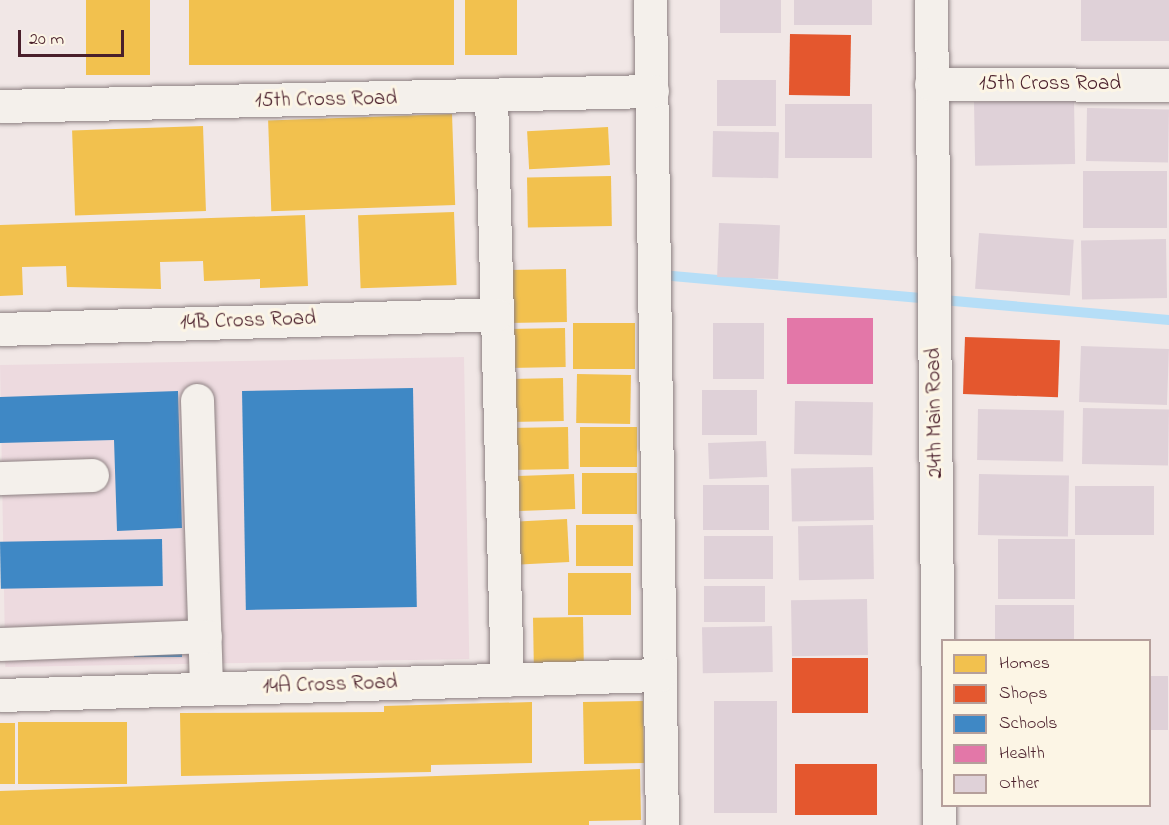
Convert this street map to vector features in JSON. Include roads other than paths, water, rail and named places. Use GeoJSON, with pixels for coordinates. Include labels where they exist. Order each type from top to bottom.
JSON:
{"type":"FeatureCollection","features":[{"type":"Feature","properties":{"kind":"street"},"geometry":{"type":"LineString","coordinates":[[650,0],[662,825]]}},
{"type":"Feature","properties":{"kind":"street","name":"24th Main Road"},"geometry":{"type":"LineString","coordinates":[[931,0],[939,825]]}},
{"type":"Feature","properties":{"kind":"street","name":"15th Cross Road"},"geometry":{"type":"LineString","coordinates":[[931,84],[1169,85]]}},
{"type":"Feature","properties":{"kind":"street","name":"15th Cross Road"},"geometry":{"type":"LineString","coordinates":[[0,106],[491,97],[652,91]]}},
{"type":"Feature","properties":{"kind":"street"},"geometry":{"type":"LineString","coordinates":[[491,97],[507,680]]}},
{"type":"Feature","properties":{"kind":"street","name":"14B Cross Road"},"geometry":{"type":"LineString","coordinates":[[0,328],[496,314]]}},
{"type":"Feature","properties":{"kind":"street"},"geometry":{"type":"LineString","coordinates":[[197,400],[206,688]]}},
{"type":"Feature","properties":{"kind":"street"},"geometry":{"type":"LineString","coordinates":[[0,478],[92,475]]}},
{"type":"Feature","properties":{"kind":"street"},"geometry":{"type":"LineString","coordinates":[[0,644],[205,636]]}},
{"type":"Feature","properties":{"kind":"street","name":"14A Cross Road"},"geometry":{"type":"LineString","coordinates":[[0,695],[660,675]]}},
{"type":"Feature","properties":{"kind":"waterway"},"geometry":{"type":"LineString","coordinates":[[661,275],[1169,320]]}}]}
